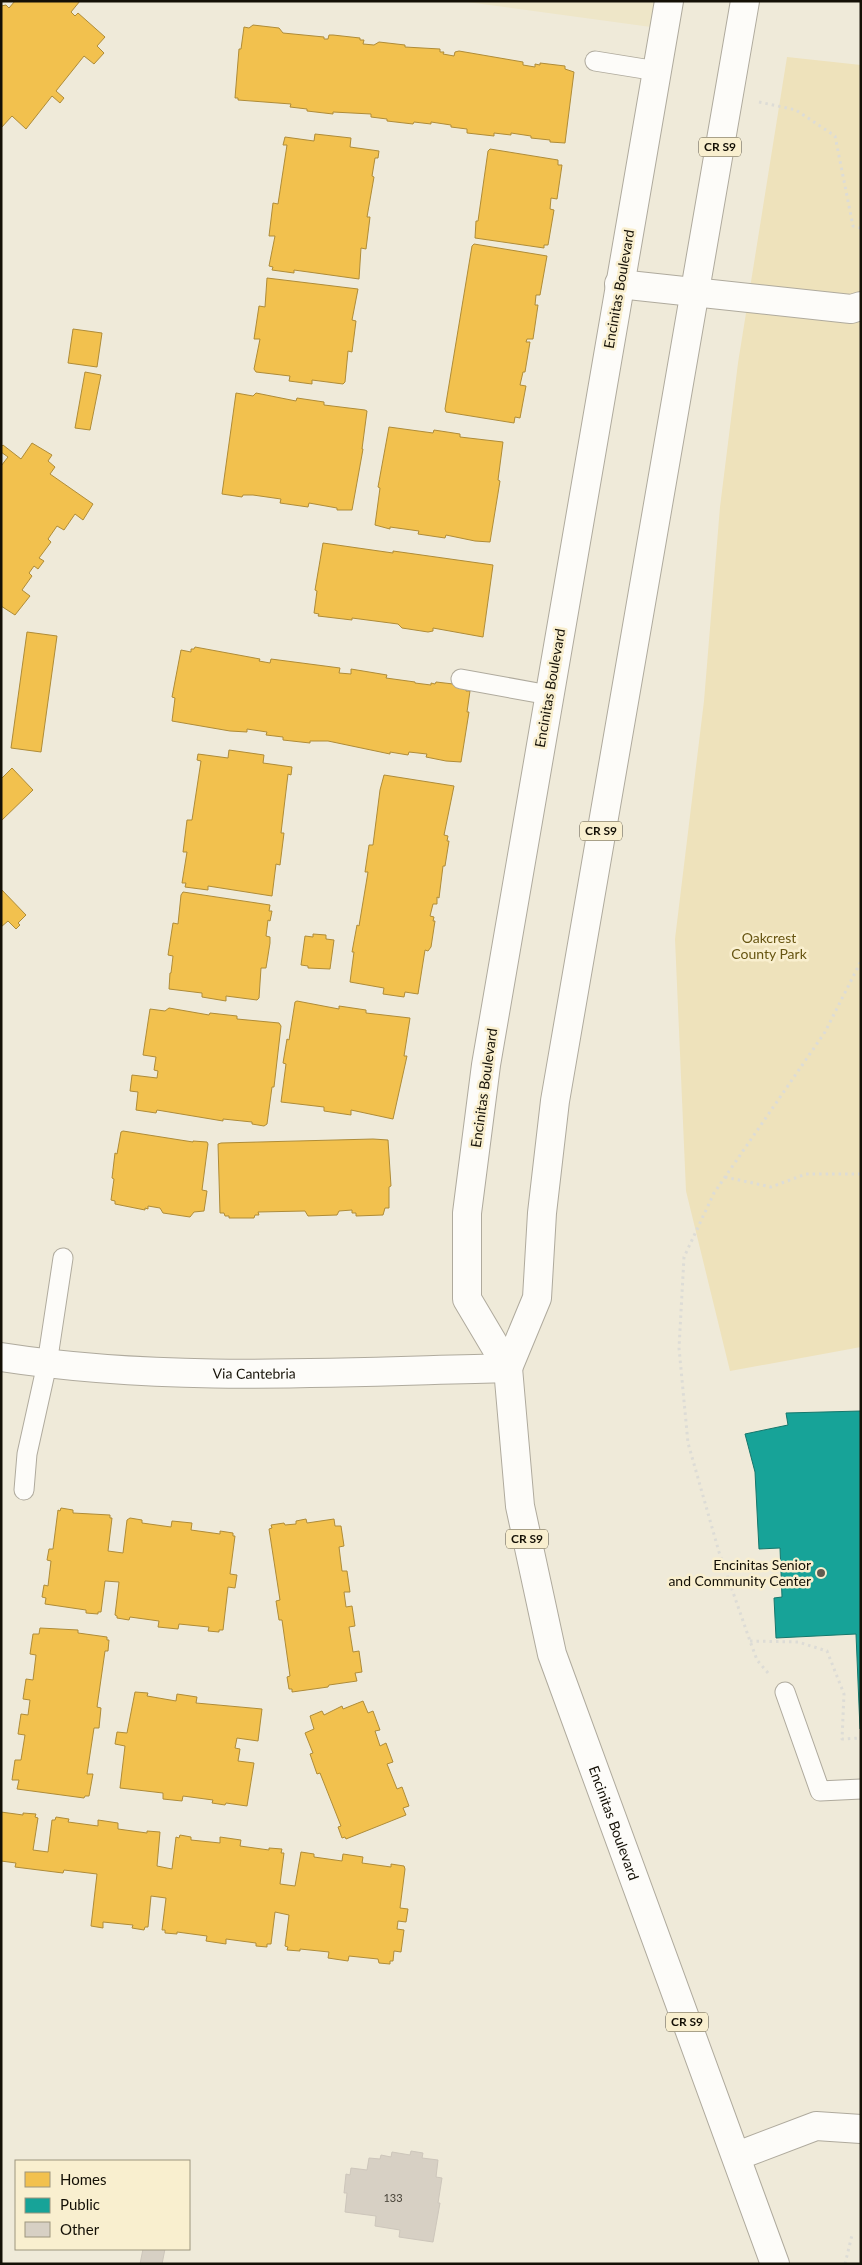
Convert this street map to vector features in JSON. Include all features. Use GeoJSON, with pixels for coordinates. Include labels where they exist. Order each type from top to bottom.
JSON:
{"type":"FeatureCollection","features":[{"type":"Feature","properties":{"kind":"main road","name":"Encinitas Boulevard"},"geometry":{"type":"LineString","coordinates":[[669,1],[486,1065],[467,1213],[467,1299],[508,1368],[520,1506],[552,1654],[775,2264]]}},
{"type":"Feature","properties":{"kind":"main road","name":"Encinitas Boulevard"},"geometry":{"type":"LineString","coordinates":[[508,1368],[537,1298],[542,1213],[555,1101],[745,1]]}},
{"type":"Feature","properties":{"kind":"main road"},"geometry":{"type":"LineString","coordinates":[[619,284],[851,309],[861,306]]}},
{"type":"Feature","properties":{"kind":"main road","name":"Via Cantebria"},"geometry":{"type":"LineString","coordinates":[[1,1357],[47,1364],[232,1375],[508,1368]]}},
{"type":"Feature","properties":{"kind":"main road"},"geometry":{"type":"LineString","coordinates":[[737,2156],[816,2126],[861,2129]]}},
{"type":"Feature","properties":{"kind":"lane"},"geometry":{"type":"LineString","coordinates":[[595,61],[656,71]]}},
{"type":"Feature","properties":{"kind":"lane"},"geometry":{"type":"LineString","coordinates":[[461,679],[549,695]]}},
{"type":"Feature","properties":{"kind":"lane"},"geometry":{"type":"LineString","coordinates":[[24,1490],[27,1454],[47,1364],[63,1258]]}},
{"type":"Feature","properties":{"kind":"lane"},"geometry":{"type":"LineString","coordinates":[[784,1692],[820,1791],[861,1789]]}},
{"type":"Feature","properties":{"kind":"path"},"geometry":{"type":"LineString","coordinates":[[756,102],[796,110],[835,136],[853,226],[861,228]]}},
{"type":"Feature","properties":{"kind":"path"},"geometry":{"type":"LineString","coordinates":[[784,1692],[757,1660],[719,1552],[688,1443],[679,1348],[684,1257],[714,1193],[825,1032],[861,962]]}},
{"type":"Feature","properties":{"kind":"path"},"geometry":{"type":"LineString","coordinates":[[724,1177],[771,1187],[806,1174],[861,1174]]}},
{"type":"Feature","properties":{"kind":"path"},"geometry":{"type":"LineString","coordinates":[[750,1641],[798,1642],[826,1651],[844,1694],[842,1739],[861,1738]]}},
{"type":"Feature","properties":{"kind":"path"},"geometry":{"type":"LineString","coordinates":[[845,2264],[852,2235]]}},
{"type":"Feature","properties":{"kind":"shaded area"},"geometry":{"type":"Polygon","coordinates":[[[460,1],[655,1],[651,27],[460,1]]]}},
{"type":"Feature","properties":{"kind":"green space","name":"Oakcrest County Park"},"geometry":{"type":"Polygon","coordinates":[[[787,57],[861,65],[861,1347],[730,1371],[686,1191],[675,939],[704,701],[720,507],[738,363],[787,57]]]}},
{"type":"Feature","properties":{"kind":"building: Homes"},"geometry":{"type":"Polygon","coordinates":[[[15,1],[80,1],[71,12],[75,16],[78,13],[105,37],[97,46],[104,53],[94,64],[84,56],[56,91],[64,98],[60,103],[52,96],[26,129],[12,116],[1,128],[1,6],[6,5],[9,8],[15,1]]]}},
{"type":"Feature","properties":{"kind":"building: Homes"},"geometry":{"type":"Polygon","coordinates":[[[253,25],[279,28],[283,33],[324,37],[324,39],[328,39],[329,35],[333,35],[360,38],[360,40],[364,40],[363,44],[374,45],[379,42],[405,45],[405,47],[440,49],[440,52],[444,52],[443,54],[454,56],[455,52],[459,51],[523,62],[523,65],[535,67],[535,64],[540,65],[540,63],[565,66],[565,69],[574,72],[565,143],[550,142],[550,140],[511,133],[511,135],[494,133],[494,136],[467,133],[467,129],[451,127],[451,125],[431,122],[431,124],[414,122],[413,124],[387,121],[387,119],[371,117],[371,114],[333,112],[333,114],[290,107],[291,104],[238,100],[238,98],[235,98],[239,49],[241,49],[244,27],[249,28],[253,25]]]}},
{"type":"Feature","properties":{"kind":"building: Homes"},"geometry":{"type":"Polygon","coordinates":[[[315,134],[351,138],[350,147],[379,151],[378,158],[375,158],[372,176],[374,177],[367,217],[370,217],[366,249],[361,248],[359,279],[294,270],[294,273],[272,270],[273,267],[269,266],[275,236],[269,236],[273,203],[278,204],[287,145],[283,145],[285,137],[314,141],[315,134]]]}},
{"type":"Feature","properties":{"kind":"building: Homes"},"geometry":{"type":"Polygon","coordinates":[[[490,149],[558,160],[558,165],[562,165],[557,199],[551,198],[550,209],[554,210],[548,245],[544,245],[544,248],[475,238],[476,221],[478,221],[488,151],[490,149]]]}},
{"type":"Feature","properties":{"kind":"building: Homes"},"geometry":{"type":"Polygon","coordinates":[[[474,244],[547,256],[540,295],[536,295],[535,305],[538,305],[533,339],[527,339],[526,342],[530,342],[525,372],[523,372],[520,385],[526,386],[520,418],[515,417],[514,423],[446,412],[445,409],[472,246],[474,244]]]}},
{"type":"Feature","properties":{"kind":"building: Homes"},"geometry":{"type":"Polygon","coordinates":[[[267,278],[358,289],[352,320],[356,321],[352,352],[348,351],[345,382],[343,384],[312,380],[312,384],[289,381],[290,376],[256,372],[254,369],[260,339],[254,339],[259,306],[265,307],[267,278]]]}},
{"type":"Feature","properties":{"kind":"building: Homes"},"geometry":{"type":"Polygon","coordinates":[[[73,329],[102,333],[97,367],[68,363],[73,329]]]}},
{"type":"Feature","properties":{"kind":"building: Homes"},"geometry":{"type":"Polygon","coordinates":[[[85,372],[101,375],[90,430],[75,428],[85,372]]]}},
{"type":"Feature","properties":{"kind":"building: Homes"},"geometry":{"type":"Polygon","coordinates":[[[236,393],[253,396],[256,393],[296,401],[297,398],[324,402],[324,405],[367,411],[363,449],[352,510],[337,510],[337,508],[309,503],[308,507],[280,503],[281,499],[253,495],[243,495],[242,497],[222,494],[236,393]]]}},
{"type":"Feature","properties":{"kind":"building: Homes"},"geometry":{"type":"Polygon","coordinates":[[[389,427],[433,433],[434,430],[460,434],[460,437],[503,442],[498,480],[500,481],[490,542],[446,535],[445,538],[418,534],[419,531],[390,527],[390,529],[375,525],[380,488],[378,487],[389,427]]]}},
{"type":"Feature","properties":{"kind":"building: Homes"},"geometry":{"type":"Polygon","coordinates":[[[32,443],[52,455],[48,461],[55,467],[50,474],[93,504],[83,520],[75,514],[64,530],[57,526],[48,539],[51,542],[39,558],[44,561],[38,569],[34,566],[29,573],[32,576],[22,590],[30,596],[15,615],[1,606],[1,466],[8,457],[1,452],[1,447],[3,445],[21,459],[32,443]]]}},
{"type":"Feature","properties":{"kind":"building: Homes"},"geometry":{"type":"Polygon","coordinates":[[[323,543],[493,565],[483,637],[433,628],[433,631],[428,632],[402,628],[398,624],[318,616],[319,614],[314,613],[317,591],[315,590],[323,543]]]}},
{"type":"Feature","properties":{"kind":"building: Homes"},"geometry":{"type":"Polygon","coordinates":[[[27,632],[57,636],[41,752],[11,748],[27,632]]]}},
{"type":"Feature","properties":{"kind":"building: Homes"},"geometry":{"type":"Polygon","coordinates":[[[195,647],[260,659],[259,661],[270,663],[271,659],[340,668],[339,673],[351,674],[351,669],[387,675],[386,678],[415,683],[431,685],[431,683],[435,684],[436,682],[462,685],[466,688],[466,691],[470,691],[467,712],[469,712],[461,762],[426,757],[427,754],[409,752],[408,755],[390,752],[390,754],[328,741],[310,741],[310,743],[283,740],[283,737],[266,735],[267,732],[247,729],[247,732],[230,731],[172,721],[175,698],[172,697],[181,650],[191,652],[191,649],[195,647]]]}},
{"type":"Feature","properties":{"kind":"building: Homes"},"geometry":{"type":"Polygon","coordinates":[[[229,750],[264,755],[263,763],[292,767],[291,775],[288,774],[281,833],[284,833],[280,865],[276,864],[272,896],[208,886],[208,890],[185,887],[186,883],[182,883],[187,852],[183,852],[187,820],[192,820],[201,761],[197,760],[198,754],[228,758],[229,750]]]}},
{"type":"Feature","properties":{"kind":"building: Homes"},"geometry":{"type":"Polygon","coordinates":[[[12,768],[33,790],[1,821],[1,779],[12,768]]]}},
{"type":"Feature","properties":{"kind":"building: Homes"},"geometry":{"type":"Polygon","coordinates":[[[384,775],[454,786],[444,835],[448,836],[447,841],[449,841],[445,866],[443,866],[439,898],[437,897],[437,904],[433,904],[430,916],[434,917],[433,921],[435,921],[431,947],[428,951],[425,950],[418,994],[405,992],[404,997],[383,994],[384,988],[350,982],[354,952],[352,952],[357,925],[359,926],[368,872],[365,872],[369,845],[373,845],[380,790],[384,775]]]}},
{"type":"Feature","properties":{"kind":"building: Homes"},"geometry":{"type":"Polygon","coordinates":[[[1,889],[26,915],[18,923],[20,925],[16,929],[8,921],[1,927],[1,889]]]}},
{"type":"Feature","properties":{"kind":"building: Homes"},"geometry":{"type":"Polygon","coordinates":[[[183,892],[270,905],[269,911],[272,911],[270,921],[268,920],[266,936],[270,937],[270,943],[266,968],[261,968],[259,998],[257,1000],[226,996],[226,1001],[202,997],[202,993],[169,989],[173,956],[168,955],[173,923],[178,924],[181,895],[183,892]]]}},
{"type":"Feature","properties":{"kind":"building: Homes"},"geometry":{"type":"Polygon","coordinates":[[[313,934],[326,935],[326,939],[334,940],[330,969],[308,968],[308,966],[301,965],[305,936],[313,937],[313,934]]]}},
{"type":"Feature","properties":{"kind":"building: Homes"},"geometry":{"type":"Polygon","coordinates":[[[295,1002],[339,1009],[339,1006],[366,1010],[366,1013],[410,1018],[404,1056],[407,1056],[393,1119],[351,1110],[351,1115],[324,1111],[324,1107],[281,1102],[286,1064],[283,1063],[295,1002]]]}},
{"type":"Feature","properties":{"kind":"building: Homes"},"geometry":{"type":"Polygon","coordinates":[[[169,1008],[209,1015],[210,1013],[237,1016],[237,1019],[279,1023],[281,1026],[274,1087],[272,1087],[267,1124],[264,1126],[252,1124],[252,1122],[223,1119],[223,1121],[157,1110],[156,1113],[136,1110],[138,1092],[130,1091],[132,1075],[157,1078],[158,1071],[154,1070],[156,1057],[143,1055],[150,1009],[165,1011],[169,1008]]]}},
{"type":"Feature","properties":{"kind":"building: Homes"},"geometry":{"type":"Polygon","coordinates":[[[121,1132],[193,1142],[207,1142],[202,1190],[207,1191],[204,1211],[194,1212],[190,1217],[163,1213],[160,1208],[148,1206],[148,1209],[145,1208],[145,1210],[115,1204],[115,1201],[111,1200],[114,1179],[112,1178],[115,1153],[117,1154],[121,1132]]]}},
{"type":"Feature","properties":{"kind":"building: Homes"},"geometry":{"type":"Polygon","coordinates":[[[388,1140],[391,1186],[389,1187],[389,1208],[385,1208],[383,1215],[356,1216],[356,1213],[352,1213],[352,1210],[339,1211],[337,1215],[308,1216],[305,1211],[258,1212],[259,1215],[255,1215],[254,1218],[229,1218],[224,1213],[220,1213],[218,1144],[388,1140]]]}},
{"type":"Feature","properties":{"kind":"building: Homes"},"geometry":{"type":"Polygon","coordinates":[[[61,1508],[73,1510],[73,1513],[110,1515],[110,1518],[112,1518],[108,1551],[123,1553],[127,1520],[130,1518],[142,1520],[142,1523],[171,1527],[172,1521],[192,1523],[191,1530],[220,1534],[220,1531],[233,1533],[233,1536],[235,1536],[230,1574],[237,1575],[235,1588],[228,1587],[223,1630],[219,1630],[219,1632],[208,1631],[209,1627],[179,1624],[178,1629],[158,1627],[159,1621],[130,1617],[129,1620],[117,1618],[115,1615],[119,1582],[105,1581],[101,1612],[98,1612],[98,1614],[86,1613],[86,1610],[45,1604],[46,1598],[42,1597],[44,1585],[48,1586],[51,1561],[47,1560],[49,1549],[53,1549],[58,1510],[60,1511],[61,1508]]]}},
{"type":"Feature","properties":{"kind":"building: Homes"},"geometry":{"type":"Polygon","coordinates":[[[306,1519],[307,1523],[334,1519],[335,1526],[341,1526],[344,1546],[339,1547],[342,1571],[347,1571],[350,1592],[344,1592],[346,1607],[352,1606],[355,1626],[349,1627],[353,1652],[359,1651],[362,1672],[355,1673],[357,1681],[292,1692],[292,1689],[289,1689],[287,1677],[290,1676],[282,1620],[279,1620],[276,1601],[280,1600],[269,1529],[272,1528],[271,1525],[296,1524],[296,1521],[306,1519]]]}},
{"type":"Feature","properties":{"kind":"building: Homes"},"geometry":{"type":"Polygon","coordinates":[[[40,1628],[78,1630],[78,1633],[107,1637],[107,1640],[109,1640],[108,1651],[105,1651],[97,1707],[101,1708],[99,1728],[94,1728],[87,1774],[93,1774],[89,1796],[84,1798],[17,1789],[19,1780],[12,1780],[15,1760],[21,1760],[25,1735],[18,1734],[21,1714],[28,1715],[30,1700],[23,1699],[26,1679],[33,1680],[36,1655],[30,1654],[33,1634],[39,1634],[40,1628]]]}},
{"type":"Feature","properties":{"kind":"building: Homes"},"geometry":{"type":"Polygon","coordinates":[[[135,1692],[148,1693],[147,1696],[176,1701],[177,1694],[197,1697],[196,1703],[262,1709],[258,1741],[237,1738],[235,1748],[240,1749],[238,1761],[254,1763],[247,1806],[212,1803],[213,1800],[183,1796],[182,1801],[163,1799],[163,1793],[120,1788],[125,1746],[115,1744],[117,1732],[127,1733],[135,1692]]]}},
{"type":"Feature","properties":{"kind":"building: Homes"},"geometry":{"type":"Polygon","coordinates":[[[363,1701],[368,1713],[373,1711],[380,1730],[375,1731],[380,1746],[386,1743],[393,1762],[387,1764],[397,1789],[402,1787],[409,1806],[403,1808],[406,1815],[346,1839],[345,1837],[342,1838],[338,1827],[341,1826],[320,1773],[317,1774],[310,1754],[313,1753],[305,1733],[314,1729],[310,1716],[322,1711],[324,1715],[342,1706],[343,1709],[363,1701]]]}},
{"type":"Feature","properties":{"kind":"building: Homes"},"geometry":{"type":"Polygon","coordinates":[[[1,1812],[23,1815],[23,1813],[36,1814],[35,1817],[38,1818],[33,1850],[48,1852],[52,1820],[55,1820],[56,1817],[69,1819],[68,1822],[98,1826],[98,1820],[118,1823],[118,1829],[147,1833],[147,1831],[160,1832],[157,1866],[172,1869],[176,1837],[179,1838],[180,1835],[191,1837],[191,1840],[220,1843],[220,1837],[241,1840],[240,1846],[269,1850],[269,1848],[282,1849],[281,1853],[284,1853],[280,1884],[295,1886],[301,1852],[314,1854],[314,1857],[342,1861],[343,1854],[363,1857],[362,1863],[391,1867],[391,1864],[404,1866],[400,1908],[408,1909],[406,1922],[398,1921],[397,1929],[404,1930],[401,1952],[394,1951],[393,1961],[390,1961],[390,1964],[379,1963],[378,1959],[349,1956],[348,1961],[328,1958],[329,1952],[300,1949],[300,1951],[287,1950],[288,1947],[285,1946],[289,1915],[275,1912],[271,1944],[267,1944],[267,1947],[256,1946],[256,1943],[226,1939],[226,1944],[206,1941],[207,1936],[177,1932],[177,1934],[165,1933],[165,1930],[162,1930],[166,1898],[151,1896],[148,1927],[145,1927],[144,1930],[132,1928],[133,1925],[103,1922],[103,1928],[91,1926],[97,1874],[64,1870],[63,1873],[15,1867],[16,1863],[1,1861],[1,1812]]]}},
{"type":"Feature","properties":{"kind":"building: Public","name":"Encinitas Senior and Community Center"},"geometry":{"type":"Polygon","coordinates":[[[861,1411],[860,1729],[856,1634],[776,1638],[774,1598],[782,1597],[780,1548],[759,1549],[755,1472],[745,1434],[788,1425],[786,1413],[861,1411]]]}},
{"type":"Feature","properties":{"kind":"building: Other"},"geometry":{"type":"Polygon","coordinates":[[[411,2151],[423,2153],[422,2158],[438,2160],[436,2177],[442,2178],[438,2203],[440,2203],[433,2242],[399,2237],[400,2230],[375,2226],[376,2216],[345,2212],[346,2174],[350,2175],[351,2168],[367,2170],[369,2158],[380,2159],[381,2155],[391,2157],[392,2152],[410,2155],[411,2151]]]}},
{"type":"Feature","properties":{"kind":"building: Other"},"geometry":{"type":"Polygon","coordinates":[[[143,2250],[165,2250],[162,2264],[140,2264],[143,2250]]]}},
{"type":"Feature","properties":{"kind":"place","name":"Encinitas Senior and Community Center"},"geometry":{"type":"Point","coordinates":[821,1573]}}]}
